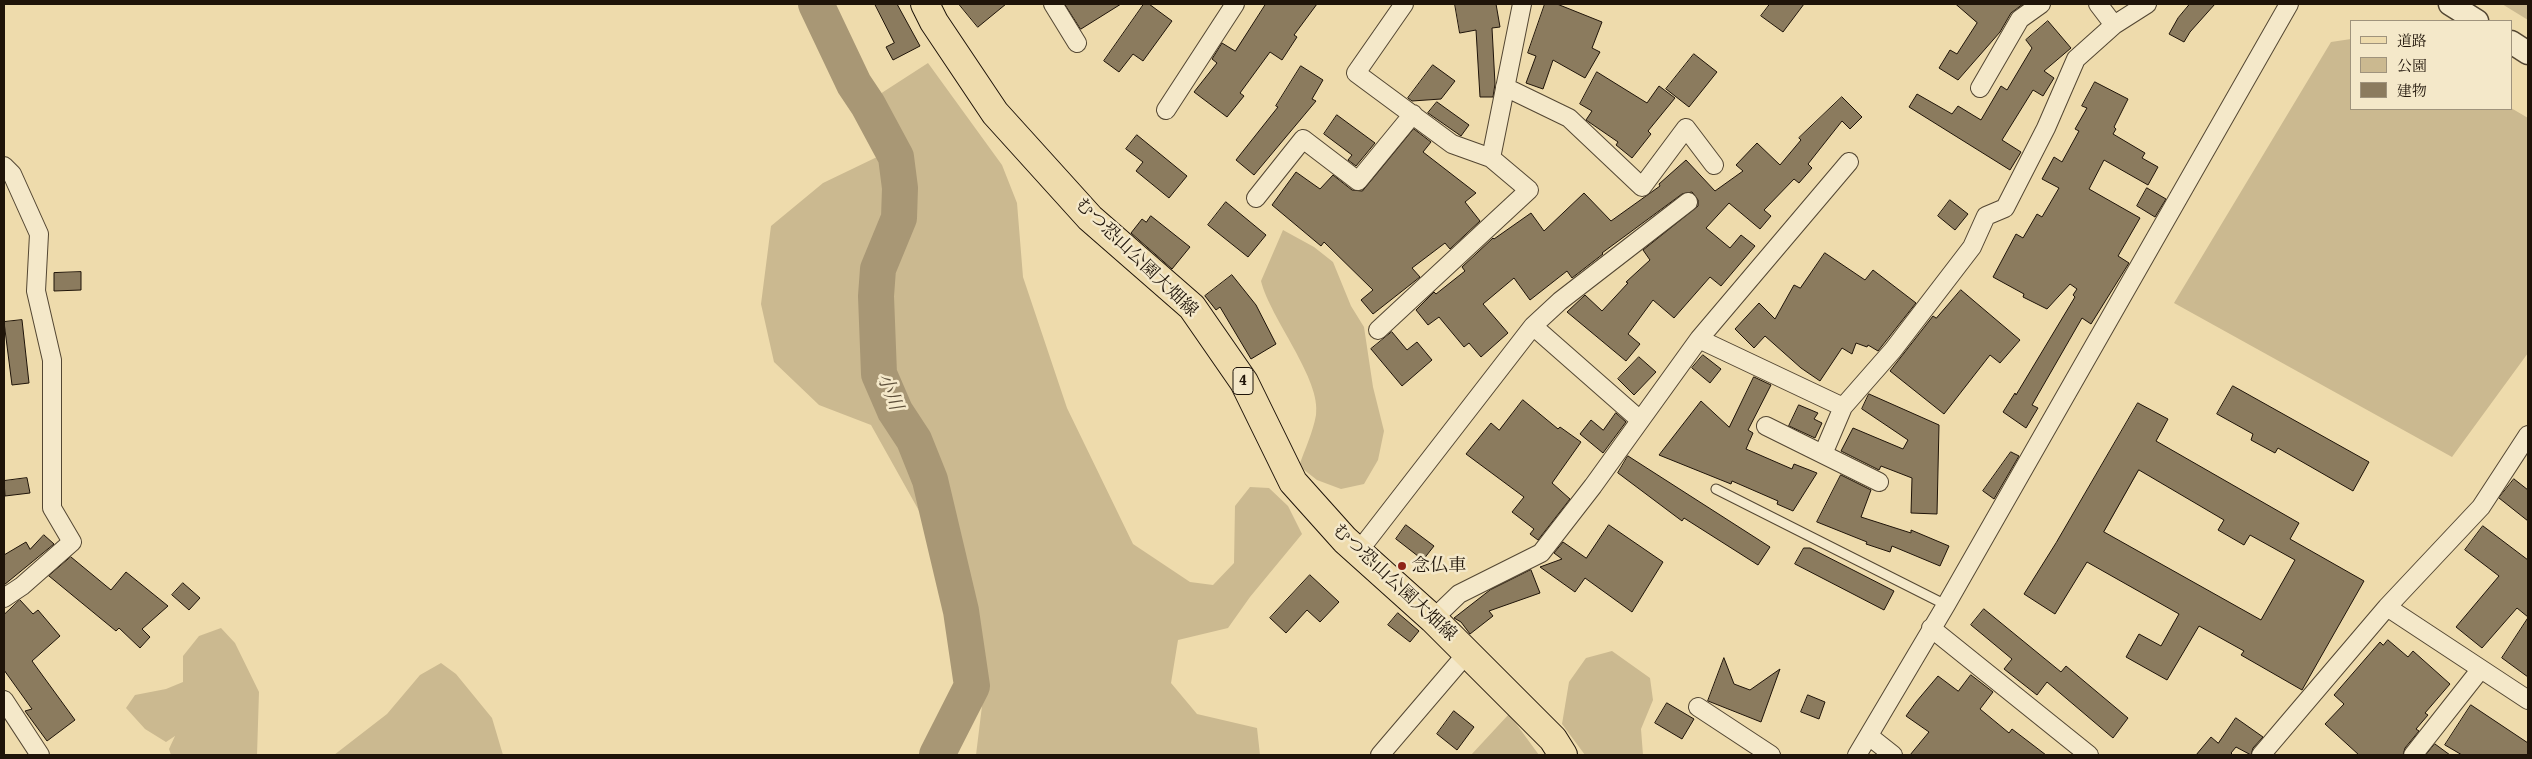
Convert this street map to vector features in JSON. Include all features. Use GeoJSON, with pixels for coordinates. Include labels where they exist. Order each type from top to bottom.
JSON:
{"type":"FeatureCollection","features":[{"type":"Feature","properties":{"kind":"main road","name":"むつ恐山公園大畑線"},"geometry":{"type":"LineString","coordinates":[[925,4],[934,22],[996,113],[1090,218],[1192,307],[1244,382],[1293,482],[1358,552],[1468,652],[1553,739],[1563,755]]}},
{"type":"Feature","properties":{"kind":"street"},"geometry":{"type":"LineString","coordinates":[[1053,4],[1076,43]]}},
{"type":"Feature","properties":{"kind":"street"},"geometry":{"type":"LineString","coordinates":[[1166,110],[1235,4]]}},
{"type":"Feature","properties":{"kind":"street"},"geometry":{"type":"LineString","coordinates":[[1378,330],[1529,190],[1491,158],[1452,144],[1356,74],[1404,4]]}},
{"type":"Feature","properties":{"kind":"street"},"geometry":{"type":"LineString","coordinates":[[1491,158],[1522,4]]}},
{"type":"Feature","properties":{"kind":"street"},"geometry":{"type":"LineString","coordinates":[[1980,88],[2020,19],[2041,4]]}},
{"type":"Feature","properties":{"kind":"street"},"geometry":{"type":"LineString","coordinates":[[2098,4],[2114,24]]}},
{"type":"Feature","properties":{"kind":"street"},"geometry":{"type":"LineString","coordinates":[[1823,454],[1843,407],[1893,350],[1972,247],[1986,216],[2005,208],[2046,128],[2076,60],[2114,24],[2148,4]]}},
{"type":"Feature","properties":{"kind":"street"},"geometry":{"type":"LineString","coordinates":[[1857,755],[1946,605],[2289,4]]}},
{"type":"Feature","properties":{"kind":"street"},"geometry":{"type":"LineString","coordinates":[[2450,4],[2476,20]]}},
{"type":"Feature","properties":{"kind":"street"},"geometry":{"type":"LineString","coordinates":[[2512,43],[2528,53]]}},
{"type":"Feature","properties":{"kind":"street"},"geometry":{"type":"LineString","coordinates":[[1505,87],[1569,118],[1642,187],[1686,128],[1714,165]]}},
{"type":"Feature","properties":{"kind":"street"},"geometry":{"type":"LineString","coordinates":[[1256,198],[1303,139],[1358,181],[1413,114]]}},
{"type":"Feature","properties":{"kind":"street"},"geometry":{"type":"LineString","coordinates":[[1433,619],[1459,594],[1541,553],[1699,338],[1849,162]]}},
{"type":"Feature","properties":{"kind":"street"},"geometry":{"type":"LineString","coordinates":[[4,166],[12,174],[39,234],[36,291],[52,360],[52,508],[72,542],[22,586],[4,598]]}},
{"type":"Feature","properties":{"kind":"street"},"geometry":{"type":"LineString","coordinates":[[1358,552],[1533,326],[1560,301],[1688,202]]}},
{"type":"Feature","properties":{"kind":"street"},"geometry":{"type":"LineString","coordinates":[[1533,326],[1640,420]]}},
{"type":"Feature","properties":{"kind":"street"},"geometry":{"type":"LineString","coordinates":[[1699,338],[1843,407]]}},
{"type":"Feature","properties":{"kind":"street"},"geometry":{"type":"LineString","coordinates":[[1766,426],[1879,482]]}},
{"type":"Feature","properties":{"kind":"street"},"geometry":{"type":"LineString","coordinates":[[2261,755],[2388,607],[2481,507],[2528,435]]}},
{"type":"Feature","properties":{"kind":"street"},"geometry":{"type":"LineString","coordinates":[[2388,607],[2480,670],[2528,700]]}},
{"type":"Feature","properties":{"kind":"street"},"geometry":{"type":"LineString","coordinates":[[1931,628],[2089,755]]}},
{"type":"Feature","properties":{"kind":"street"},"geometry":{"type":"LineString","coordinates":[[1380,755],[1468,652]]}},
{"type":"Feature","properties":{"kind":"street"},"geometry":{"type":"LineString","coordinates":[[2414,755],[2480,670]]}},
{"type":"Feature","properties":{"kind":"street"},"geometry":{"type":"LineString","coordinates":[[4,700],[40,755]]}},
{"type":"Feature","properties":{"kind":"street"},"geometry":{"type":"LineString","coordinates":[[1698,707],[1771,755]]}},
{"type":"Feature","properties":{"kind":"street"},"geometry":{"type":"LineString","coordinates":[[1869,736],[1893,755]]}},
{"type":"Feature","properties":{"kind":"lane"},"geometry":{"type":"LineString","coordinates":[[1716,489],[1946,605]]}},
{"type":"Feature","properties":{"kind":"green space"},"geometry":{"type":"Polygon","coordinates":[[[2502,4],[2528,4],[2528,20],[2502,4]]]}},
{"type":"Feature","properties":{"kind":"green space"},"geometry":{"type":"Polygon","coordinates":[[[2350,39],[2350,110],[2512,109],[2528,118],[2528,353],[2452,457],[2174,303],[2331,42],[2350,39]]]}},
{"type":"Feature","properties":{"kind":"green space"},"geometry":{"type":"Polygon","coordinates":[[[928,63],[1002,165],[1017,203],[1023,277],[1067,408],[1133,544],[1190,582],[1213,585],[1234,563],[1235,506],[1250,487],[1269,488],[1288,506],[1302,534],[1250,597],[1228,628],[1178,640],[1171,683],[1197,714],[1257,728],[1260,755],[976,755],[986,673],[960,584],[871,425],[819,405],[774,362],[761,304],[771,226],[823,183],[877,157],[863,105],[928,63]]]}},
{"type":"Feature","properties":{"kind":"green space"},"geometry":{"type":"Polygon","coordinates":[[[1283,230],[1314,247],[1333,262],[1351,306],[1364,327],[1373,387],[1384,431],[1378,460],[1364,484],[1341,489],[1317,480],[1299,466],[1315,421],[1316,401],[1304,367],[1274,313],[1261,281],[1283,230]]]}},
{"type":"Feature","properties":{"kind":"green space"},"geometry":{"type":"Polygon","coordinates":[[[221,628],[235,643],[259,692],[257,755],[171,755],[169,749],[175,736],[166,742],[145,729],[126,708],[135,695],[166,689],[183,682],[183,656],[199,636],[221,628]]]}},
{"type":"Feature","properties":{"kind":"green space"},"geometry":{"type":"Polygon","coordinates":[[[1612,651],[1650,678],[1653,700],[1641,729],[1643,755],[1585,755],[1562,724],[1569,682],[1586,658],[1612,651]]]}},
{"type":"Feature","properties":{"kind":"green space"},"geometry":{"type":"Polygon","coordinates":[[[441,663],[456,674],[492,718],[503,755],[334,755],[387,714],[420,675],[441,663]]]}},
{"type":"Feature","properties":{"kind":"green space"},"geometry":{"type":"Polygon","coordinates":[[[1509,714],[1539,755],[1471,755],[1509,714]]]}},
{"type":"Feature","properties":{"kind":"building"},"geometry":{"type":"Polygon","coordinates":[[[875,4],[897,4],[920,46],[893,60],[886,47],[894,43],[875,4]]]}},
{"type":"Feature","properties":{"kind":"building"},"geometry":{"type":"Polygon","coordinates":[[[959,4],[1006,4],[978,27],[959,4]]]}},
{"type":"Feature","properties":{"kind":"building"},"geometry":{"type":"Polygon","coordinates":[[[1065,4],[1121,4],[1081,29],[1065,4]]]}},
{"type":"Feature","properties":{"kind":"building"},"geometry":{"type":"Polygon","coordinates":[[[1144,4],[1149,4],[1172,21],[1143,61],[1133,54],[1119,72],[1104,61],[1144,4]]]}},
{"type":"Feature","properties":{"kind":"building"},"geometry":{"type":"Polygon","coordinates":[[[1266,4],[1317,4],[1294,35],[1297,37],[1282,60],[1270,52],[1240,93],[1244,96],[1227,117],[1194,92],[1217,63],[1212,59],[1222,43],[1235,51],[1266,4]]]}},
{"type":"Feature","properties":{"kind":"building"},"geometry":{"type":"Polygon","coordinates":[[[1455,4],[1496,4],[1500,27],[1492,28],[1495,84],[1493,97],[1480,97],[1476,30],[1460,33],[1455,4]]]}},
{"type":"Feature","properties":{"kind":"building"},"geometry":{"type":"Polygon","coordinates":[[[1545,4],[1557,4],[1602,22],[1592,48],[1600,52],[1585,78],[1553,60],[1543,89],[1526,83],[1536,56],[1528,53],[1545,4]]]}},
{"type":"Feature","properties":{"kind":"building"},"geometry":{"type":"Polygon","coordinates":[[[1770,4],[1804,4],[1783,32],[1761,16],[1770,4]]]}},
{"type":"Feature","properties":{"kind":"building"},"geometry":{"type":"Polygon","coordinates":[[[1956,4],[2023,4],[2011,13],[2000,32],[1958,80],[1939,68],[1950,50],[1957,54],[1977,23],[1956,4]]]}},
{"type":"Feature","properties":{"kind":"building"},"geometry":{"type":"Polygon","coordinates":[[[2190,4],[2215,4],[2190,32],[2184,42],[2169,34],[2178,18],[2190,4]]]}},
{"type":"Feature","properties":{"kind":"building"},"geometry":{"type":"Polygon","coordinates":[[[2048,21],[2071,48],[2044,71],[2054,78],[2043,96],[2033,90],[2002,140],[2021,152],[2010,170],[1909,107],[1917,94],[1952,114],[1958,106],[1981,120],[2001,86],[2007,90],[2032,48],[2026,40],[2048,21]]]}},
{"type":"Feature","properties":{"kind":"building"},"geometry":{"type":"Polygon","coordinates":[[[1694,54],[1717,72],[1689,107],[1666,89],[1694,54]]]}},
{"type":"Feature","properties":{"kind":"building"},"geometry":{"type":"Polygon","coordinates":[[[1433,65],[1455,81],[1441,99],[1412,101],[1408,98],[1433,65]]]}},
{"type":"Feature","properties":{"kind":"building"},"geometry":{"type":"Polygon","coordinates":[[[1301,66],[1323,80],[1312,99],[1316,101],[1254,175],[1236,160],[1278,107],[1276,106],[1301,66]]]}},
{"type":"Feature","properties":{"kind":"building"},"geometry":{"type":"Polygon","coordinates":[[[1597,72],[1647,103],[1659,86],[1675,98],[1648,131],[1651,134],[1632,158],[1616,145],[1618,142],[1586,120],[1592,111],[1580,104],[1597,72]]]}},
{"type":"Feature","properties":{"kind":"building"},"geometry":{"type":"Polygon","coordinates":[[[2095,82],[2128,99],[2114,127],[2116,129],[2113,134],[2145,153],[2142,158],[2158,167],[2148,185],[2104,160],[2089,189],[2140,218],[2118,256],[2129,263],[2091,324],[2082,318],[2032,405],[2038,408],[2026,428],[2003,412],[2015,393],[2016,395],[2075,297],[2073,295],[2077,289],[2070,284],[2047,309],[2023,297],[2024,294],[1993,277],[2016,234],[2023,238],[2037,214],[2042,217],[2059,188],[2042,179],[2054,157],[2062,162],[2079,131],[2075,129],[2087,108],[2082,106],[2095,82]]]}},
{"type":"Feature","properties":{"kind":"building"},"geometry":{"type":"Polygon","coordinates":[[[1842,97],[1862,117],[1850,129],[1842,121],[1808,164],[1812,168],[1799,183],[1794,179],[1764,210],[1771,216],[1760,229],[1729,203],[1706,228],[1730,248],[1741,235],[1755,246],[1721,286],[1710,277],[1674,318],[1653,300],[1628,334],[1640,344],[1626,361],[1567,312],[1585,295],[1602,311],[1628,283],[1626,282],[1650,260],[1643,250],[1698,206],[1698,200],[1692,192],[1682,194],[1602,253],[1572,278],[1567,271],[1530,300],[1514,278],[1483,304],[1508,333],[1481,357],[1469,343],[1464,347],[1439,317],[1428,325],[1416,310],[1434,292],[1436,294],[1465,271],[1462,267],[1493,238],[1531,213],[1544,231],[1584,193],[1611,221],[1660,186],[1659,184],[1686,160],[1715,191],[1743,171],[1736,165],[1757,143],[1780,165],[1801,140],[1799,138],[1842,97]]]}},
{"type":"Feature","properties":{"kind":"building"},"geometry":{"type":"Polygon","coordinates":[[[1437,102],[1469,125],[1461,136],[1428,113],[1437,102]]]}},
{"type":"Feature","properties":{"kind":"building"},"geometry":{"type":"Polygon","coordinates":[[[1337,115],[1375,143],[1356,166],[1348,160],[1352,155],[1324,134],[1337,115]]]}},
{"type":"Feature","properties":{"kind":"building"},"geometry":{"type":"Polygon","coordinates":[[[1414,129],[1431,142],[1423,152],[1476,193],[1465,202],[1480,221],[1450,249],[1445,243],[1412,268],[1420,277],[1373,314],[1361,300],[1373,290],[1324,242],[1321,246],[1272,205],[1296,172],[1320,189],[1333,175],[1352,190],[1362,191],[1414,129]]]}},
{"type":"Feature","properties":{"kind":"building"},"geometry":{"type":"Polygon","coordinates":[[[1137,135],[1187,176],[1169,198],[1136,171],[1143,162],[1126,149],[1137,135]]]}},
{"type":"Feature","properties":{"kind":"building"},"geometry":{"type":"Polygon","coordinates":[[[2147,188],[2166,199],[2155,217],[2137,206],[2147,188]]]}},
{"type":"Feature","properties":{"kind":"building"},"geometry":{"type":"Polygon","coordinates":[[[1950,200],[1968,214],[1955,230],[1938,216],[1950,200]]]}},
{"type":"Feature","properties":{"kind":"building"},"geometry":{"type":"Polygon","coordinates":[[[1226,202],[1266,235],[1248,257],[1208,225],[1226,202]]]}},
{"type":"Feature","properties":{"kind":"building"},"geometry":{"type":"Polygon","coordinates":[[[1151,216],[1190,247],[1172,269],[1131,233],[1142,219],[1146,222],[1151,216]]]}},
{"type":"Feature","properties":{"kind":"building"},"geometry":{"type":"Polygon","coordinates":[[[1825,253],[1865,280],[1873,270],[1916,303],[1878,351],[1868,345],[1867,347],[1856,343],[1852,354],[1842,348],[1820,381],[1801,368],[1765,336],[1754,348],[1735,329],[1759,303],[1775,319],[1794,285],[1800,288],[1825,253]]]}},
{"type":"Feature","properties":{"kind":"building"},"geometry":{"type":"Polygon","coordinates":[[[81,272],[81,290],[54,291],[54,273],[81,272]]]}},
{"type":"Feature","properties":{"kind":"building"},"geometry":{"type":"Polygon","coordinates":[[[1232,275],[1256,305],[1276,344],[1251,359],[1220,307],[1216,310],[1205,296],[1232,275]]]}},
{"type":"Feature","properties":{"kind":"building"},"geometry":{"type":"Polygon","coordinates":[[[1961,290],[2020,340],[2000,363],[1990,355],[1944,414],[1890,371],[1933,316],[1936,318],[1961,290]]]}},
{"type":"Feature","properties":{"kind":"building"},"geometry":{"type":"Polygon","coordinates":[[[22,320],[29,383],[12,385],[4,322],[22,320]]]}},
{"type":"Feature","properties":{"kind":"building"},"geometry":{"type":"Polygon","coordinates":[[[1392,332],[1407,350],[1417,342],[1432,360],[1402,386],[1371,349],[1392,332]]]}},
{"type":"Feature","properties":{"kind":"building"},"geometry":{"type":"Polygon","coordinates":[[[1703,355],[1721,369],[1710,383],[1692,368],[1703,355]]]}},
{"type":"Feature","properties":{"kind":"building"},"geometry":{"type":"Polygon","coordinates":[[[1639,357],[1656,372],[1634,395],[1618,379],[1639,357]]]}},
{"type":"Feature","properties":{"kind":"building"},"geometry":{"type":"Polygon","coordinates":[[[1754,377],[1771,385],[1748,430],[1753,433],[1746,449],[1792,469],[1794,464],[1817,473],[1793,511],[1777,504],[1778,501],[1732,481],[1731,484],[1659,455],[1701,401],[1729,427],[1754,377]]]}},
{"type":"Feature","properties":{"kind":"building"},"geometry":{"type":"Polygon","coordinates":[[[2233,386],[2369,462],[2353,491],[2278,448],[2275,453],[2251,440],[2253,434],[2217,414],[2233,386]]]}},
{"type":"Feature","properties":{"kind":"building"},"geometry":{"type":"Polygon","coordinates":[[[1869,394],[1939,425],[1937,514],[1911,513],[1912,478],[1881,466],[1879,470],[1841,451],[1853,428],[1903,449],[1908,440],[1862,409],[1869,394]]]}},
{"type":"Feature","properties":{"kind":"building"},"geometry":{"type":"Polygon","coordinates":[[[1523,400],[1558,429],[1560,427],[1581,442],[1552,483],[1570,499],[1538,540],[1530,534],[1534,529],[1512,512],[1524,497],[1466,454],[1491,423],[1499,430],[1523,400]]]}},
{"type":"Feature","properties":{"kind":"building"},"geometry":{"type":"Polygon","coordinates":[[[2138,403],[2168,419],[2156,441],[2299,523],[2290,539],[2364,581],[2302,690],[2241,655],[2244,651],[2199,626],[2167,680],[2126,657],[2139,634],[2161,646],[2179,614],[2087,562],[2055,614],[2024,594],[2138,403]],[[2139,470],[2104,532],[2261,620],[2295,560],[2250,535],[2244,545],[2218,530],[2224,520],[2139,470]]]}},
{"type":"Feature","properties":{"kind":"building"},"geometry":{"type":"Polygon","coordinates":[[[1799,405],[1818,413],[1814,419],[1822,423],[1815,438],[1789,426],[1799,405]]]}},
{"type":"Feature","properties":{"kind":"building"},"geometry":{"type":"Polygon","coordinates":[[[1616,413],[1626,422],[1603,453],[1580,434],[1591,420],[1603,430],[1616,413]]]}},
{"type":"Feature","properties":{"kind":"building"},"geometry":{"type":"Polygon","coordinates":[[[2011,452],[2019,456],[1994,499],[1983,491],[2011,452]]]}},
{"type":"Feature","properties":{"kind":"building"},"geometry":{"type":"Polygon","coordinates":[[[1628,456],[1770,547],[1758,565],[1684,518],[1682,521],[1618,473],[1628,456]]]}},
{"type":"Feature","properties":{"kind":"building"},"geometry":{"type":"Polygon","coordinates":[[[1841,475],[1871,490],[1861,517],[1911,533],[1911,530],[1949,546],[1940,566],[1892,546],[1890,552],[1866,544],[1867,542],[1817,522],[1841,475]]]}},
{"type":"Feature","properties":{"kind":"building"},"geometry":{"type":"Polygon","coordinates":[[[27,478],[30,493],[5,496],[4,481],[27,478]]]}},
{"type":"Feature","properties":{"kind":"building"},"geometry":{"type":"Polygon","coordinates":[[[2514,479],[2528,490],[2528,521],[2499,498],[2514,479]]]}},
{"type":"Feature","properties":{"kind":"building"},"geometry":{"type":"Polygon","coordinates":[[[1406,525],[1434,546],[1423,560],[1396,539],[1406,525]]]}},
{"type":"Feature","properties":{"kind":"building"},"geometry":{"type":"Polygon","coordinates":[[[1609,525],[1663,562],[1632,612],[1585,578],[1575,592],[1540,567],[1562,559],[1554,553],[1563,542],[1586,558],[1609,525]]]}},
{"type":"Feature","properties":{"kind":"building"},"geometry":{"type":"Polygon","coordinates":[[[2483,526],[2528,560],[2528,617],[2517,608],[2482,648],[2456,627],[2499,576],[2465,550],[2483,526]]]}},
{"type":"Feature","properties":{"kind":"building"},"geometry":{"type":"Polygon","coordinates":[[[44,535],[54,544],[4,585],[4,555],[26,542],[30,549],[44,535]]]}},
{"type":"Feature","properties":{"kind":"building"},"geometry":{"type":"Polygon","coordinates":[[[1804,548],[1810,548],[1894,591],[1884,610],[1795,564],[1804,548]]]}},
{"type":"Feature","properties":{"kind":"building"},"geometry":{"type":"Polygon","coordinates":[[[71,557],[111,590],[126,572],[168,606],[142,629],[150,637],[140,648],[119,628],[116,631],[49,576],[71,557]]]}},
{"type":"Feature","properties":{"kind":"building"},"geometry":{"type":"Polygon","coordinates":[[[1531,570],[1540,593],[1489,611],[1493,616],[1470,634],[1461,622],[1454,618],[1490,590],[1531,570]]]}},
{"type":"Feature","properties":{"kind":"building"},"geometry":{"type":"Polygon","coordinates":[[[1310,575],[1339,602],[1320,622],[1307,610],[1286,633],[1270,618],[1310,575]]]}},
{"type":"Feature","properties":{"kind":"building"},"geometry":{"type":"Polygon","coordinates":[[[183,583],[200,598],[189,610],[172,595],[183,583]]]}},
{"type":"Feature","properties":{"kind":"building"},"geometry":{"type":"Polygon","coordinates":[[[20,600],[33,614],[38,610],[60,636],[32,661],[75,720],[47,741],[25,711],[32,709],[4,670],[4,615],[20,600]]]}},
{"type":"Feature","properties":{"kind":"building"},"geometry":{"type":"Polygon","coordinates":[[[1984,609],[2061,672],[2066,666],[2128,718],[2113,738],[2047,682],[2037,695],[2004,669],[2012,659],[1971,625],[1984,609]]]}},
{"type":"Feature","properties":{"kind":"building"},"geometry":{"type":"Polygon","coordinates":[[[1398,613],[1419,631],[1410,642],[1388,625],[1398,613]]]}},
{"type":"Feature","properties":{"kind":"building"},"geometry":{"type":"Polygon","coordinates":[[[2528,618],[2528,677],[2502,658],[2528,618]]]}},
{"type":"Feature","properties":{"kind":"building"},"geometry":{"type":"Polygon","coordinates":[[[2388,640],[2408,657],[2413,651],[2450,684],[2425,713],[2428,715],[2416,729],[2419,731],[2405,748],[2403,755],[2359,755],[2325,724],[2344,704],[2334,695],[2380,642],[2383,645],[2388,640]]]}},
{"type":"Feature","properties":{"kind":"building"},"geometry":{"type":"Polygon","coordinates":[[[1724,658],[1734,684],[1750,690],[1780,669],[1761,722],[1708,701],[1724,658]]]}},
{"type":"Feature","properties":{"kind":"building"},"geometry":{"type":"Polygon","coordinates":[[[1971,675],[1993,692],[1980,709],[2009,733],[2012,729],[2046,755],[1910,755],[1929,732],[1906,716],[1916,702],[1938,676],[1958,691],[1971,675]]]}},
{"type":"Feature","properties":{"kind":"building"},"geometry":{"type":"Polygon","coordinates":[[[1808,695],[1825,702],[1819,719],[1801,712],[1808,695]]]}},
{"type":"Feature","properties":{"kind":"building"},"geometry":{"type":"Polygon","coordinates":[[[1667,703],[1694,719],[1682,739],[1655,723],[1667,703]]]}},
{"type":"Feature","properties":{"kind":"building"},"geometry":{"type":"Polygon","coordinates":[[[2471,705],[2528,743],[2528,755],[2462,755],[2445,745],[2471,705]]]}},
{"type":"Feature","properties":{"kind":"building"},"geometry":{"type":"Polygon","coordinates":[[[1454,711],[1474,727],[1457,750],[1437,734],[1454,711]]]}},
{"type":"Feature","properties":{"kind":"building"},"geometry":{"type":"Polygon","coordinates":[[[2236,718],[2263,737],[2253,748],[2251,755],[2236,747],[2231,753],[2233,755],[2196,755],[2211,737],[2218,743],[2236,718]]]}},
{"type":"Feature","properties":{"kind":"building"},"geometry":{"type":"Polygon","coordinates":[[[2435,744],[2450,755],[2426,755],[2435,744]]]}},
{"type":"Feature","properties":{"kind":"waterway","name":"小川"},"geometry":{"type":"LineString","coordinates":[[816,4],[854,84],[868,105],[896,157],[900,188],[899,218],[878,269],[876,296],[879,374],[895,411],[914,440],[930,480],[961,611],[972,686],[937,755]]}},
{"type":"Feature","properties":{"kind":"place","name":"念仏車"},"geometry":{"type":"Point","coordinates":[1402,566]}}]}
